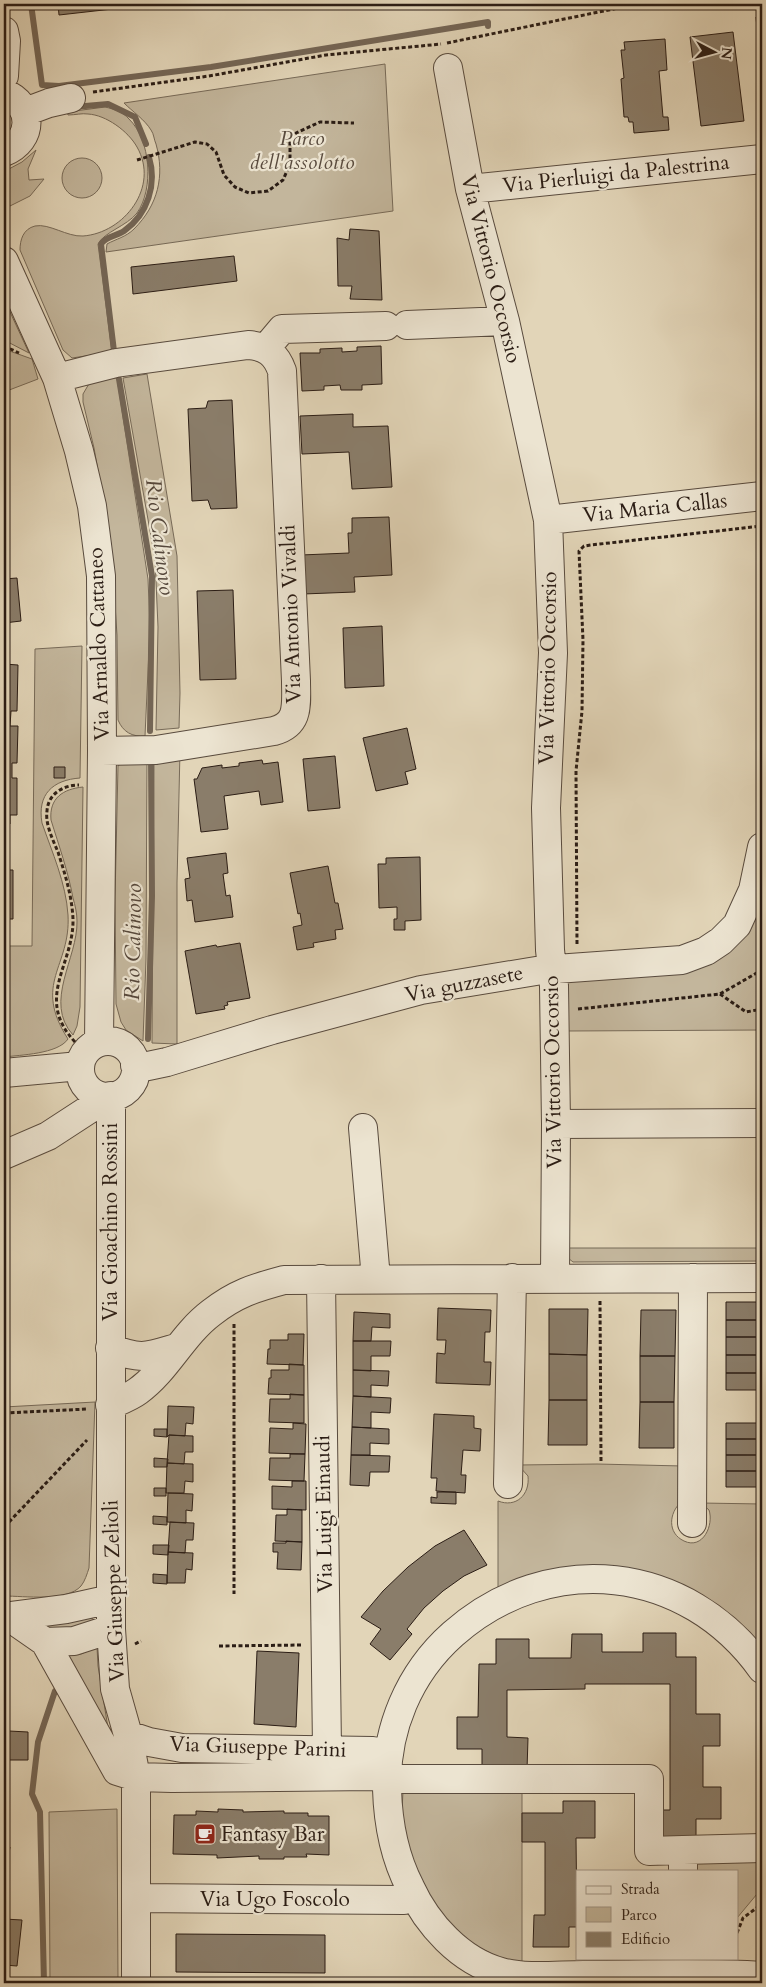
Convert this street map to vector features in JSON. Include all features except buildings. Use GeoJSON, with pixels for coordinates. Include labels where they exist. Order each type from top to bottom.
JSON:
{"type":"FeatureCollection","features":[{"type":"Feature","properties":{"kind":"street"},"geometry":{"type":"LineString","coordinates":[[4,31],[6,41],[4,76]]}},
{"type":"Feature","properties":{"kind":"street","name":"Via Vittorio Occorsio"},"geometry":{"type":"LineString","coordinates":[[448,68],[470,189],[505,321],[548,520],[553,653],[546,808],[558,968],[555,1278]]}},
{"type":"Feature","properties":{"kind":"street"},"geometry":{"type":"LineString","coordinates":[[4,93],[12,96],[20,103],[25,112],[27,122],[25,133],[20,142],[12,149],[4,152]]}},
{"type":"Feature","properties":{"kind":"street"},"geometry":{"type":"LineString","coordinates":[[25,112],[49,103],[71,98]]}},
{"type":"Feature","properties":{"kind":"street","name":"Via Pierluigi da Palestrina"},"geometry":{"type":"LineString","coordinates":[[470,189],[762,159]]}},
{"type":"Feature","properties":{"kind":"street","name":"Via Arnaldo Cattaneo"},"geometry":{"type":"LineString","coordinates":[[4,261],[57,378],[79,451],[92,506],[101,576],[102,751],[85,1050]]}},
{"type":"Feature","properties":{"kind":"street"},"geometry":{"type":"LineString","coordinates":[[57,378],[116,362],[248,345],[266,348],[282,329],[505,321]]}},
{"type":"Feature","properties":{"kind":"street","name":"Via Antonio Vivaldi"},"geometry":{"type":"LineString","coordinates":[[102,751],[156,750],[274,731],[284,728],[290,723],[294,714],[296,681],[282,371],[278,361],[266,348]]}},
{"type":"Feature","properties":{"kind":"street","name":"Via Maria Callas"},"geometry":{"type":"LineString","coordinates":[[548,520],[762,496]]}},
{"type":"Feature","properties":{"kind":"street","name":"Via guzzasete"},"geometry":{"type":"LineString","coordinates":[[136,1065],[148,1066],[168,1062],[272,1030],[421,990],[558,968],[682,960],[706,951],[721,941],[737,925],[753,890],[762,847]]}},
{"type":"Feature","properties":{"kind":"street"},"geometry":{"type":"LineString","coordinates":[[4,1073],[85,1050],[107,1041],[122,1045],[133,1058],[136,1065],[132,1082],[126,1089],[104,1095],[91,1108],[48,1136],[4,1156]]}},
{"type":"Feature","properties":{"kind":"street"},"geometry":{"type":"LineString","coordinates":[[85,1050],[82,1080],[91,1091],[104,1095]]}},
{"type":"Feature","properties":{"kind":"street","name":"Via Gioachino Rossini"},"geometry":{"type":"LineString","coordinates":[[104,1095],[110,1348]]}},
{"type":"Feature","properties":{"kind":"street"},"geometry":{"type":"LineString","coordinates":[[556,1124],[762,1123]]}},
{"type":"Feature","properties":{"kind":"street"},"geometry":{"type":"LineString","coordinates":[[363,1128],[376,1279]]}},
{"type":"Feature","properties":{"kind":"street"},"geometry":{"type":"LineString","coordinates":[[508,1484],[512,1278]]}},
{"type":"Feature","properties":{"kind":"street"},"geometry":{"type":"LineString","coordinates":[[692,1523],[693,1278]]}},
{"type":"Feature","properties":{"kind":"street"},"geometry":{"type":"LineString","coordinates":[[103,1407],[137,1392],[159,1372],[176,1348],[210,1314],[248,1290],[284,1280],[762,1278]]}},
{"type":"Feature","properties":{"kind":"street","name":"Via Luigi Einaudi"},"geometry":{"type":"LineString","coordinates":[[321,1279],[327,1749]]}},
{"type":"Feature","properties":{"kind":"street"},"geometry":{"type":"LineString","coordinates":[[110,1348],[125,1354],[142,1357],[176,1348]]}},
{"type":"Feature","properties":{"kind":"street","name":"Via Giuseppe Zelioli"},"geometry":{"type":"LineString","coordinates":[[110,1348],[103,1407],[111,1629],[115,1689],[128,1735],[136,1778],[136,1983]]}},
{"type":"Feature","properties":{"kind":"street"},"geometry":{"type":"LineString","coordinates":[[762,1669],[735,1636],[707,1614],[675,1596],[640,1584],[605,1579],[565,1580],[533,1587],[499,1601],[472,1617],[439,1646],[420,1671],[403,1702],[390,1739],[387,1769],[387,1805],[400,1868],[430,1922],[451,1943],[477,1962],[501,1972],[528,1975],[683,1966],[762,1976]]}},
{"type":"Feature","properties":{"kind":"street"},"geometry":{"type":"LineString","coordinates":[[6,1617],[66,1609],[111,1599]]}},
{"type":"Feature","properties":{"kind":"street"},"geometry":{"type":"LineString","coordinates":[[6,1617],[45,1642],[72,1687],[117,1771],[136,1778]]}},
{"type":"Feature","properties":{"kind":"street"},"geometry":{"type":"LineString","coordinates":[[45,1642],[74,1641],[111,1629]]}},
{"type":"Feature","properties":{"kind":"street","name":"Via Giuseppe Parini"},"geometry":{"type":"LineString","coordinates":[[128,1735],[149,1742],[182,1748],[373,1751],[387,1769],[374,1776],[136,1778]]}},
{"type":"Feature","properties":{"kind":"street"},"geometry":{"type":"LineString","coordinates":[[387,1769],[650,1779],[649,1850],[683,1861],[732,1850],[762,1848]]}},
{"type":"Feature","properties":{"kind":"street","name":"Via Ugo Foscolo"},"geometry":{"type":"LineString","coordinates":[[136,1898],[404,1900],[414,1896]]}},
{"type":"Feature","properties":{"kind":"path"},"geometry":{"type":"LineString","coordinates":[[71,98],[102,89],[208,76],[326,54],[444,44],[638,4]]}},
{"type":"Feature","properties":{"kind":"path"},"geometry":{"type":"LineString","coordinates":[[137,160],[195,142],[206,144],[216,152],[224,174],[235,186],[249,193],[268,191],[283,180],[290,164],[290,142],[296,133],[320,122],[354,123]]}},
{"type":"Feature","properties":{"kind":"path"},"geometry":{"type":"LineString","coordinates":[[558,968],[562,952],[577,950],[576,771],[582,711],[583,640],[579,552],[584,546],[591,545],[762,526]]}},
{"type":"Feature","properties":{"kind":"path"},"geometry":{"type":"LineString","coordinates":[[82,785],[67,786],[60,789],[53,796],[46,812],[47,822],[65,875],[71,900],[73,920],[71,940],[57,986],[58,1008],[62,1026],[85,1050]]}},
{"type":"Feature","properties":{"kind":"path"},"geometry":{"type":"LineString","coordinates":[[574,1009],[720,994],[762,970]]}},
{"type":"Feature","properties":{"kind":"path"},"geometry":{"type":"LineString","coordinates":[[720,994],[746,1012],[762,1009]]}},
{"type":"Feature","properties":{"kind":"path"},"geometry":{"type":"LineString","coordinates":[[600,1278],[601,1462]]}},
{"type":"Feature","properties":{"kind":"path"},"geometry":{"type":"LineString","coordinates":[[234,1321],[234,1594]]}},
{"type":"Feature","properties":{"kind":"path"},"geometry":{"type":"LineString","coordinates":[[4,1414],[103,1407]]}},
{"type":"Feature","properties":{"kind":"path"},"geometry":{"type":"LineString","coordinates":[[4,1534],[9,1522],[93,1434]]}},
{"type":"Feature","properties":{"kind":"path"},"geometry":{"type":"LineString","coordinates":[[219,1646],[325,1645]]}},
{"type":"Feature","properties":{"kind":"path"},"geometry":{"type":"LineString","coordinates":[[738,1930],[743,1918],[762,1904]]}},
{"type":"Feature","properties":{"kind":"green space","name":"Parco dell'assolotto"},"geometry":{"type":"Polygon","coordinates":[[[385,64],[393,211],[106,252],[107,244],[128,234],[142,220],[154,200],[159,179],[159,156],[152,132],[124,103],[385,64]]]}},
{"type":"Feature","properties":{"kind":"green space"},"geometry":{"type":"Polygon","coordinates":[[[105,107],[124,114],[136,128],[146,152],[148,178],[146,191],[137,213],[128,222],[105,236],[98,244],[112,352],[72,358],[63,350],[20,250],[20,246],[25,232],[35,226],[46,226],[77,236],[98,233],[124,217],[134,205],[141,192],[144,177],[143,162],[133,141],[116,125],[102,117],[86,114],[68,115],[67,112],[105,107]]]}},
{"type":"Feature","properties":{"kind":"green space"},"geometry":{"type":"Polygon","coordinates":[[[36,150],[28,169],[29,180],[44,179],[30,196],[6,208],[7,170],[22,162],[36,150]]]}},
{"type":"Feature","properties":{"kind":"green space"},"geometry":{"type":"Polygon","coordinates":[[[82,158],[96,164],[102,178],[96,192],[82,198],[68,192],[62,178],[68,164],[82,158]]]}},
{"type":"Feature","properties":{"kind":"green space"},"geometry":{"type":"Polygon","coordinates":[[[4,299],[29,353],[4,340],[4,299]]]}},
{"type":"Feature","properties":{"kind":"green space"},"geometry":{"type":"Polygon","coordinates":[[[4,349],[32,359],[38,379],[4,392],[4,349]]]}},
{"type":"Feature","properties":{"kind":"green space"},"geometry":{"type":"Polygon","coordinates":[[[112,374],[113,378],[117,378],[148,579],[150,627],[145,736],[136,736],[128,733],[122,728],[118,720],[117,635],[111,544],[94,448],[83,402],[83,394],[90,382],[112,374]]]}},
{"type":"Feature","properties":{"kind":"green space"},"geometry":{"type":"Polygon","coordinates":[[[147,374],[177,556],[179,728],[156,730],[158,627],[155,559],[123,378],[147,374]]]}},
{"type":"Feature","properties":{"kind":"green space"},"geometry":{"type":"Polygon","coordinates":[[[82,646],[80,778],[62,782],[49,790],[42,804],[41,813],[42,823],[58,868],[67,903],[67,933],[53,989],[53,1003],[58,1020],[68,1039],[63,1044],[48,1051],[4,1057],[4,946],[32,946],[35,649],[82,646]]]}},
{"type":"Feature","properties":{"kind":"green space"},"geometry":{"type":"Polygon","coordinates":[[[180,750],[177,883],[177,1044],[152,1043],[154,755],[180,750]]]}},
{"type":"Feature","properties":{"kind":"green space"},"geometry":{"type":"Polygon","coordinates":[[[147,756],[146,959],[143,1041],[126,1030],[121,1022],[116,1004],[115,899],[118,766],[124,761],[147,756]]]}},
{"type":"Feature","properties":{"kind":"green space"},"geometry":{"type":"Polygon","coordinates":[[[83,787],[80,1007],[77,1026],[73,1035],[65,1022],[61,1008],[61,994],[73,950],[77,915],[66,868],[51,820],[51,812],[55,800],[59,796],[69,790],[83,787]]]}},
{"type":"Feature","properties":{"kind":"green space"},"geometry":{"type":"Polygon","coordinates":[[[762,872],[762,1030],[568,1031],[568,978],[690,965],[762,872]]]}},
{"type":"Feature","properties":{"kind":"green space"},"geometry":{"type":"Polygon","coordinates":[[[567,1248],[762,1248],[762,1261],[573,1262],[568,1258],[567,1248]]]}},
{"type":"Feature","properties":{"kind":"green space"},"geometry":{"type":"Polygon","coordinates":[[[95,1402],[89,1568],[85,1580],[74,1591],[56,1596],[4,1596],[4,1407],[95,1402]]]}},
{"type":"Feature","properties":{"kind":"green space"},"geometry":{"type":"Polygon","coordinates":[[[518,1465],[683,1466],[681,1502],[672,1517],[672,1528],[678,1537],[691,1543],[702,1539],[710,1522],[709,1510],[701,1503],[762,1504],[762,1650],[734,1622],[705,1599],[674,1582],[641,1572],[607,1567],[571,1568],[535,1575],[498,1589],[498,1501],[511,1503],[516,1501],[527,1489],[528,1476],[518,1465]]]}},
{"type":"Feature","properties":{"kind":"green space"},"geometry":{"type":"Polygon","coordinates":[[[90,1617],[94,1620],[82,1631],[48,1629],[30,1618],[90,1617]]]}},
{"type":"Feature","properties":{"kind":"green space"},"geometry":{"type":"Polygon","coordinates":[[[97,1647],[98,1666],[108,1728],[66,1656],[71,1653],[81,1654],[97,1647]]]}},
{"type":"Feature","properties":{"kind":"green space"},"geometry":{"type":"Polygon","coordinates":[[[403,1791],[522,1791],[522,1965],[504,1960],[469,1942],[440,1917],[411,1868],[402,1811],[403,1791]]]}},
{"type":"Feature","properties":{"kind":"green space"},"geometry":{"type":"Polygon","coordinates":[[[117,1809],[118,1983],[50,1983],[49,1812],[117,1809]]]}},
{"type":"Feature","properties":{"kind":"green space"},"geometry":{"type":"Polygon","coordinates":[[[762,1856],[762,1888],[738,1917],[738,1870],[687,1870],[687,1858],[762,1856]]]}},
{"type":"Feature","properties":{"kind":"waterway"},"geometry":{"type":"LineString","coordinates":[[31,4],[42,85],[59,86],[211,67],[488,22],[488,26]]}},
{"type":"Feature","properties":{"kind":"waterway","name":"Rio Calinovo"},"geometry":{"type":"LineString","coordinates":[[74,107],[108,104],[135,117],[146,144]]}},
{"type":"Feature","properties":{"kind":"waterway","name":"Rio Calinovo"},"geometry":{"type":"LineString","coordinates":[[114,351],[101,244],[106,239],[124,231],[145,207],[152,178],[149,157]]}},
{"type":"Feature","properties":{"kind":"waterway","name":"Rio Calinovo"},"geometry":{"type":"LineString","coordinates":[[119,379],[152,576],[150,731]]}},
{"type":"Feature","properties":{"kind":"waterway","name":"Rio Calinovo"},"geometry":{"type":"LineString","coordinates":[[148,1039],[152,896],[151,757]]}},
{"type":"Feature","properties":{"kind":"waterway","name":"Rio Calinovo"},"geometry":{"type":"LineString","coordinates":[[44,1983],[40,1812],[32,1794],[38,1742],[55,1691]]}},
{"type":"Feature","properties":{"kind":"place","name":"Fantasy Bar"},"geometry":{"type":"Point","coordinates":[205,1834]}}]}
